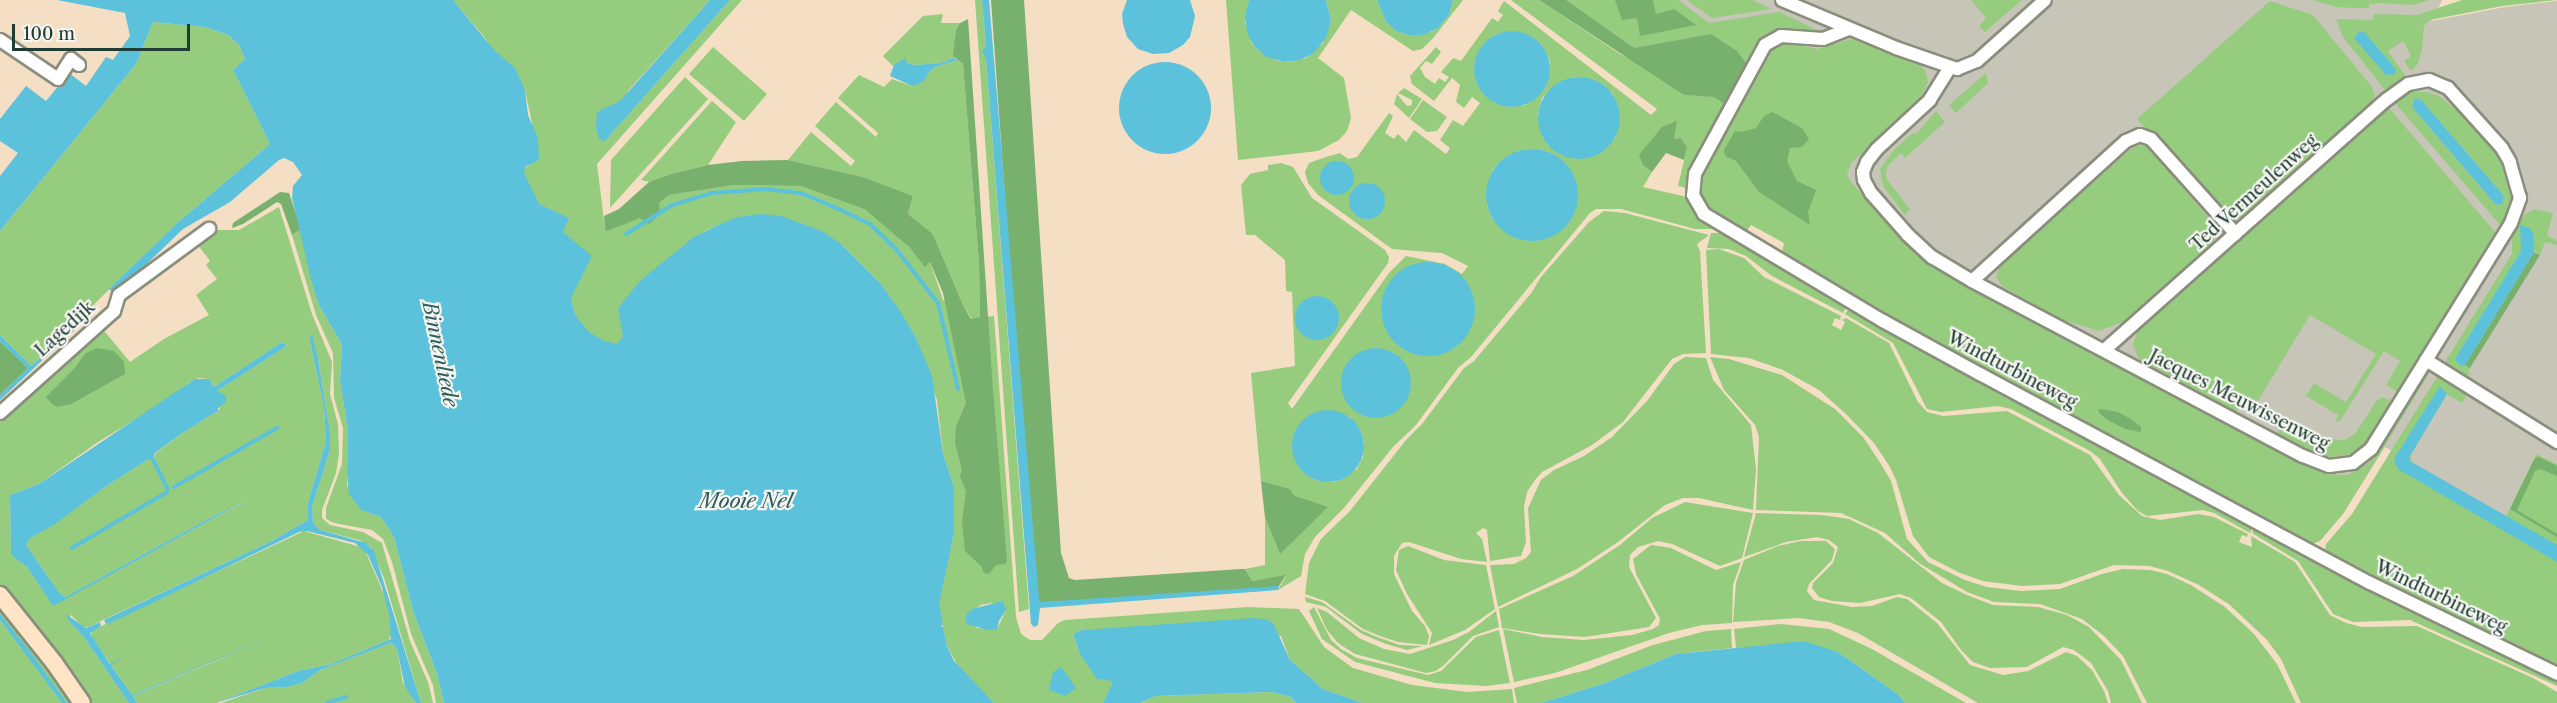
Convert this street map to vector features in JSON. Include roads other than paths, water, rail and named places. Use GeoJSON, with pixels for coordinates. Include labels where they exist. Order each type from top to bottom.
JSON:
{"type":"FeatureCollection","features":[{"type":"Feature","properties":{"kind":"street"},"geometry":{"type":"LineString","coordinates":[[1782,0],[1948,69],[1957,69],[1977,61],[2045,0]]}},
{"type":"Feature","properties":{"kind":"street","name":"Windturbineweg"},"geometry":{"type":"LineString","coordinates":[[1848,29],[1822,39],[1781,36],[1765,45],[1695,174],[1693,195],[1704,214],[1882,321],[1980,374],[2387,592],[2557,674]]}},
{"type":"Feature","properties":{"kind":"street"},"geometry":{"type":"LineString","coordinates":[[0,40],[58,79],[71,59],[79,65]]}},
{"type":"Feature","properties":{"kind":"street","name":"Jacques Meuwissenweg"},"geometry":{"type":"LineString","coordinates":[[1948,69],[1930,100],[1877,149],[1863,172],[1864,180],[1871,193],[1912,239],[1932,257],[1972,281],[2303,456],[2337,467],[2360,460],[2371,449],[2511,223],[2520,198]]}},
{"type":"Feature","properties":{"kind":"street","name":"Ted Vermeulenweg"},"geometry":{"type":"LineString","coordinates":[[2104,351],[2399,89],[2415,81],[2436,82],[2457,96],[2502,148],[2515,175],[2520,198]]}},
{"type":"Feature","properties":{"kind":"street"},"geometry":{"type":"LineString","coordinates":[[1972,281],[2126,141],[2140,135],[2151,139],[2236,234]]}},
{"type":"Feature","properties":{"kind":"street","name":"Lagedijk"},"geometry":{"type":"LineString","coordinates":[[0,413],[114,311],[119,295],[209,229]]}},
{"type":"Feature","properties":{"kind":"street"},"geometry":{"type":"LineString","coordinates":[[2426,360],[2557,442]]}},
{"type":"Feature","properties":{"kind":"street"},"geometry":{"type":"LineString","coordinates":[[0,595],[55,664],[82,703]]}},
{"type":"Feature","properties":{"kind":"water","name":"Mooie Nel"},"geometry":{"type":"Polygon","coordinates":[[[57,0],[453,0],[494,50],[515,68],[525,90],[528,115],[538,138],[539,160],[525,167],[524,173],[539,204],[569,218],[563,232],[592,256],[571,298],[575,315],[589,332],[604,341],[617,344],[623,336],[618,308],[641,280],[694,237],[720,224],[738,217],[761,214],[781,216],[822,231],[841,244],[880,283],[898,308],[915,336],[932,376],[943,454],[954,487],[954,533],[939,604],[943,624],[941,627],[943,627],[947,646],[954,661],[994,703],[444,703],[437,674],[413,611],[394,537],[381,517],[361,510],[349,494],[348,431],[340,380],[342,345],[319,305],[311,279],[292,198],[293,186],[302,175],[293,162],[284,158],[279,160],[230,202],[183,229],[128,282],[113,292],[109,289],[176,224],[270,144],[233,70],[245,59],[239,45],[228,35],[205,27],[153,22],[136,64],[0,231],[0,176],[18,153],[0,141],[0,119],[26,86],[46,101],[69,73],[86,86],[106,57],[113,60],[130,36],[125,13],[57,0]]]}},
{"type":"Feature","properties":{"kind":"water"},"geometry":{"type":"Polygon","coordinates":[[[710,0],[730,0],[605,141],[599,139],[596,128],[597,112],[620,101],[710,0]]]}},
{"type":"Feature","properties":{"kind":"water"},"geometry":{"type":"Polygon","coordinates":[[[982,0],[989,0],[1041,602],[1279,586],[1278,590],[1040,608],[1038,625],[1034,627],[1031,624],[986,58],[982,52],[986,46],[982,0]]]}},
{"type":"Feature","properties":{"kind":"water"},"geometry":{"type":"Polygon","coordinates":[[[1127,0],[1190,0],[1195,16],[1190,37],[1183,45],[1169,53],[1153,54],[1138,49],[1127,37],[1123,24],[1122,14],[1127,0]]]}},
{"type":"Feature","properties":{"kind":"water"},"geometry":{"type":"Polygon","coordinates":[[[1249,0],[1326,0],[1331,20],[1326,38],[1314,53],[1300,60],[1284,62],[1266,57],[1254,46],[1247,33],[1245,17],[1249,0]]]}},
{"type":"Feature","properties":{"kind":"water"},"geometry":{"type":"Polygon","coordinates":[[[1377,0],[1453,0],[1449,15],[1438,28],[1426,34],[1412,36],[1396,31],[1386,22],[1377,0]]]}},
{"type":"Feature","properties":{"kind":"water"},"geometry":{"type":"Polygon","coordinates":[[[1512,31],[1527,34],[1539,42],[1547,54],[1550,69],[1547,84],[1539,96],[1527,104],[1512,107],[1497,104],[1485,96],[1477,84],[1474,69],[1477,54],[1485,42],[1497,34],[1512,31]]]}},
{"type":"Feature","properties":{"kind":"water"},"geometry":{"type":"Polygon","coordinates":[[[2360,31],[2364,32],[2396,69],[2395,74],[2386,75],[2354,38],[2360,31]]]}},
{"type":"Feature","properties":{"kind":"water"},"geometry":{"type":"Polygon","coordinates":[[[905,58],[907,63],[914,65],[941,63],[954,58],[958,60],[935,67],[923,82],[912,86],[890,76],[894,65],[905,58]]]}},
{"type":"Feature","properties":{"kind":"water"},"geometry":{"type":"Polygon","coordinates":[[[1165,62],[1183,65],[1198,75],[1208,90],[1211,108],[1208,126],[1198,141],[1183,151],[1165,154],[1147,151],[1132,141],[1122,126],[1119,108],[1122,90],[1132,75],[1147,65],[1165,62]]]}},
{"type":"Feature","properties":{"kind":"water"},"geometry":{"type":"Polygon","coordinates":[[[1579,77],[1595,80],[1608,89],[1617,102],[1620,118],[1617,134],[1608,147],[1595,156],[1579,159],[1563,156],[1550,147],[1541,134],[1538,118],[1541,102],[1550,89],[1563,80],[1579,77]]]}},
{"type":"Feature","properties":{"kind":"water"},"geometry":{"type":"Polygon","coordinates":[[[2415,98],[2421,100],[2504,196],[2502,204],[2496,205],[2412,107],[2415,98]]]}},
{"type":"Feature","properties":{"kind":"water"},"geometry":{"type":"Polygon","coordinates":[[[1532,149],[1550,153],[1564,163],[1574,177],[1578,195],[1574,213],[1564,227],[1550,237],[1532,241],[1514,237],[1500,227],[1490,213],[1486,195],[1490,177],[1500,163],[1514,153],[1532,149]]]}},
{"type":"Feature","properties":{"kind":"water"},"geometry":{"type":"Polygon","coordinates":[[[1337,161],[1349,166],[1354,178],[1349,190],[1337,195],[1325,190],[1320,178],[1325,166],[1337,161]]]}},
{"type":"Feature","properties":{"kind":"water"},"geometry":{"type":"Polygon","coordinates":[[[1367,183],[1380,188],[1385,201],[1380,214],[1367,219],[1354,214],[1349,201],[1354,188],[1367,183]]]}},
{"type":"Feature","properties":{"kind":"water"},"geometry":{"type":"Polygon","coordinates":[[[2520,225],[2529,228],[2533,233],[2534,252],[2465,365],[2460,366],[2455,359],[2521,251],[2520,225]]]}},
{"type":"Feature","properties":{"kind":"water"},"geometry":{"type":"Polygon","coordinates":[[[1428,262],[1446,266],[1461,276],[1471,291],[1475,309],[1471,327],[1461,342],[1446,352],[1428,356],[1410,352],[1395,342],[1385,327],[1381,309],[1385,291],[1395,276],[1410,266],[1428,262]]]}},
{"type":"Feature","properties":{"kind":"water"},"geometry":{"type":"Polygon","coordinates":[[[1317,296],[1332,303],[1339,318],[1332,333],[1317,340],[1302,333],[1295,318],[1302,303],[1317,296]]]}},
{"type":"Feature","properties":{"kind":"water"},"geometry":{"type":"Polygon","coordinates":[[[96,305],[98,308],[0,400],[0,395],[28,368],[0,341],[0,335],[31,366],[96,305]]]}},
{"type":"Feature","properties":{"kind":"water"},"geometry":{"type":"Polygon","coordinates":[[[312,335],[330,432],[330,450],[312,507],[313,523],[320,530],[366,543],[374,551],[421,703],[416,703],[405,687],[397,649],[391,643],[320,670],[302,683],[287,687],[265,688],[216,703],[298,671],[331,664],[391,639],[389,615],[382,587],[368,555],[355,543],[307,531],[299,532],[117,620],[106,624],[104,620],[270,542],[308,520],[308,503],[326,441],[324,407],[309,337],[312,335]]]}},
{"type":"Feature","properties":{"kind":"water"},"geometry":{"type":"Polygon","coordinates":[[[282,342],[286,344],[285,347],[217,391],[226,396],[226,402],[218,408],[219,414],[216,412],[181,434],[155,453],[153,460],[147,460],[105,487],[55,524],[30,538],[26,545],[61,595],[65,597],[249,499],[53,606],[27,567],[11,555],[10,495],[39,484],[195,379],[209,379],[214,387],[282,342]]]}},
{"type":"Feature","properties":{"kind":"water"},"geometry":{"type":"Polygon","coordinates":[[[1376,348],[1395,354],[1405,364],[1411,383],[1405,402],[1395,412],[1376,418],[1357,412],[1347,402],[1341,383],[1347,364],[1357,354],[1376,348]]]}},
{"type":"Feature","properties":{"kind":"water"},"geometry":{"type":"Polygon","coordinates":[[[2440,386],[2447,394],[2410,456],[2410,461],[2557,545],[2557,562],[2398,469],[2394,461],[2397,454],[2440,386]]]}},
{"type":"Feature","properties":{"kind":"water"},"geometry":{"type":"Polygon","coordinates":[[[1328,410],[1342,413],[1354,420],[1361,432],[1364,446],[1361,460],[1354,472],[1342,479],[1328,482],[1314,479],[1302,472],[1295,460],[1292,446],[1295,432],[1302,420],[1314,413],[1328,410]]]}},
{"type":"Feature","properties":{"kind":"water"},"geometry":{"type":"Polygon","coordinates":[[[1003,601],[1006,610],[997,629],[988,630],[967,624],[965,616],[972,609],[1003,601]]]}},
{"type":"Feature","properties":{"kind":"water"},"geometry":{"type":"Polygon","coordinates":[[[0,614],[67,703],[62,703],[0,620],[0,614]]]}},
{"type":"Feature","properties":{"kind":"water"},"geometry":{"type":"Polygon","coordinates":[[[67,615],[86,628],[100,622],[101,626],[90,633],[110,664],[128,655],[111,665],[132,695],[307,621],[133,696],[137,703],[129,703],[83,636],[68,620],[67,615]]]}},
{"type":"Feature","properties":{"kind":"water"},"geometry":{"type":"Polygon","coordinates":[[[1254,618],[1268,620],[1274,625],[1290,660],[1323,689],[1362,703],[1296,703],[1291,697],[1271,692],[1156,696],[1140,703],[1103,703],[1113,681],[1097,679],[1080,654],[1073,634],[1082,630],[1254,618]]]}},
{"type":"Feature","properties":{"kind":"water"},"geometry":{"type":"Polygon","coordinates":[[[1804,641],[1838,652],[1899,695],[1905,703],[1541,703],[1602,684],[1676,654],[1804,641]]]}},
{"type":"Feature","properties":{"kind":"water"},"geometry":{"type":"Polygon","coordinates":[[[1061,667],[1076,688],[1065,696],[1049,690],[1053,672],[1061,667]]]}},
{"type":"Feature","properties":{"kind":"waterway"},"geometry":{"type":"LineString","coordinates":[[626,234],[672,205],[712,193],[766,189],[801,193],[841,210],[870,224],[896,249],[938,303],[958,389]]}},
{"type":"Feature","properties":{"kind":"waterway"},"geometry":{"type":"LineString","coordinates":[[174,487],[277,428]]}},
{"type":"Feature","properties":{"kind":"waterway"},"geometry":{"type":"LineString","coordinates":[[153,460],[168,489]]}},
{"type":"Feature","properties":{"kind":"waterway"},"geometry":{"type":"LineString","coordinates":[[72,548],[167,492]]}},
{"type":"Feature","properties":{"kind":"waterway"},"geometry":{"type":"LineString","coordinates":[[327,703],[346,697]]}},
{"type":"Feature","properties":{"kind":"water label","name":"Binnenliede"},"geometry":{"type":"Point","coordinates":[440,354]}}]}
